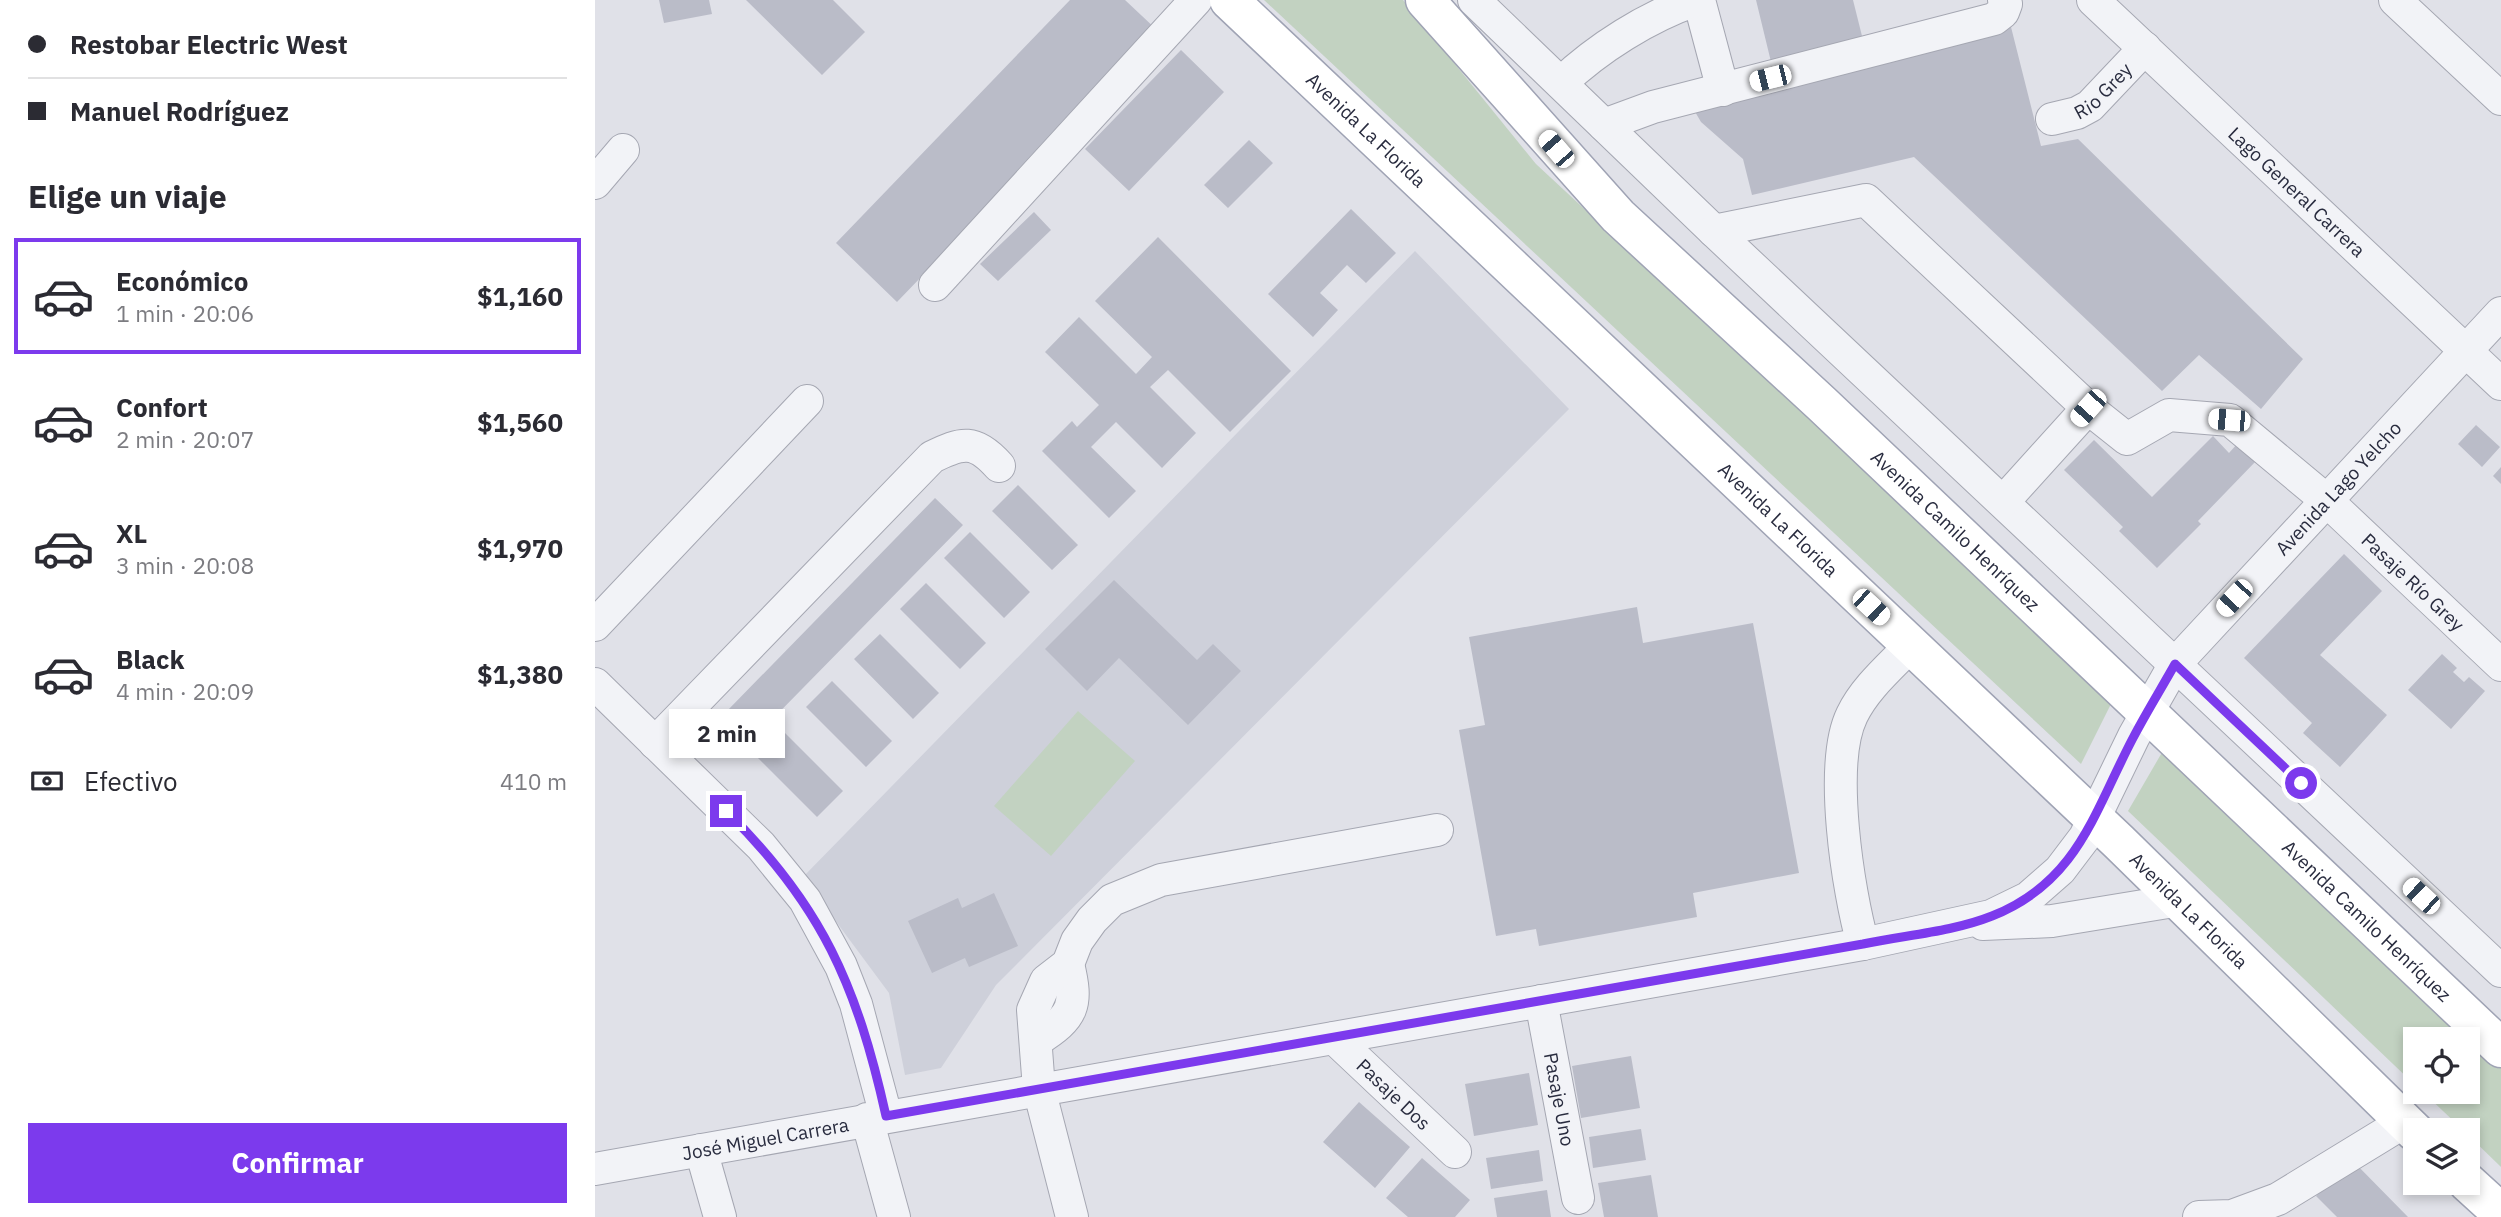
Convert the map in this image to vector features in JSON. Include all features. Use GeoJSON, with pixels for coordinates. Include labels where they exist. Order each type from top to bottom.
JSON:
{"type":"FeatureCollection","features":[{"type":"Feature","properties":{"kind":"main road","name":"Avenida La Florida"},"geometry":{"type":"LineString","coordinates":[[1229,0],[2180,900],[2403,1120]]}},
{"type":"Feature","properties":{"kind":"main road","name":"Avenida Camilo Henríquez"},"geometry":{"type":"LineString","coordinates":[[1425,0],[1618,216],[2149,712],[2501,1048]]}},
{"type":"Feature","properties":{"kind":"main road"},"geometry":{"type":"LineString","coordinates":[[2442,993],[2501,1018]]}},
{"type":"Feature","properties":{"kind":"main road"},"geometry":{"type":"LineString","coordinates":[[2480,1194],[2501,1213]]}},
{"type":"Feature","properties":{"kind":"street"},"geometry":{"type":"LineString","coordinates":[[935,285],[1196,0]]}},
{"type":"Feature","properties":{"kind":"street"},"geometry":{"type":"LineString","coordinates":[[1474,0],[1714,231],[2501,971]]}},
{"type":"Feature","properties":{"kind":"street"},"geometry":{"type":"LineString","coordinates":[[1561,83],[1592,54],[1679,6],[1697,0],[1723,90]]}},
{"type":"Feature","properties":{"kind":"street"},"geometry":{"type":"LineString","coordinates":[[1604,125],[1653,107],[1994,19],[2003,12],[2004,0]]}},
{"type":"Feature","properties":{"kind":"street","name":"Lago General Carrera"},"geometry":{"type":"LineString","coordinates":[[2093,0],[2501,384]]}},
{"type":"Feature","properties":{"kind":"street"},"geometry":{"type":"LineString","coordinates":[[2395,0],[2501,100]]}},
{"type":"Feature","properties":{"kind":"street","name":"Rio Grey"},"geometry":{"type":"LineString","coordinates":[[2052,119],[2077,113],[2090,106],[2145,48]]}},
{"type":"Feature","properties":{"kind":"street"},"geometry":{"type":"LineString","coordinates":[[595,183],[623,150]]}},
{"type":"Feature","properties":{"kind":"street"},"geometry":{"type":"LineString","coordinates":[[1714,231],[1866,200],[2088,408],[2003,502]]}},
{"type":"Feature","properties":{"kind":"street","name":"Avenida Lago Yelcho"},"geometry":{"type":"LineString","coordinates":[[2175,664],[2325,499],[2501,313]]}},
{"type":"Feature","properties":{"kind":"street"},"geometry":{"type":"LineString","coordinates":[[595,625],[807,401]]}},
{"type":"Feature","properties":{"kind":"street","name":"Pasaje Río Grey"},"geometry":{"type":"LineString","coordinates":[[2088,408],[2127,439],[2169,415],[2229,420],[2325,499],[2501,665]]}},
{"type":"Feature","properties":{"kind":"street"},"geometry":{"type":"LineString","coordinates":[[655,743],[932,457],[955,445],[969,444],[989,454],[999,466]]}},
{"type":"Feature","properties":{"kind":"street"},"geometry":{"type":"LineString","coordinates":[[1863,944],[1853,911],[1839,760],[1852,715],[1880,677],[1911,645]]}},
{"type":"Feature","properties":{"kind":"street","name":"José Miguel Carrera"},"geometry":{"type":"LineString","coordinates":[[595,1169],[1971,923],[2010,908],[2045,885],[2071,857],[2095,819],[2134,736],[2175,664]]}},
{"type":"Feature","properties":{"kind":"street"},"geometry":{"type":"LineString","coordinates":[[595,684],[761,846],[798,891],[822,929],[856,1004],[894,1217]]}},
{"type":"Feature","properties":{"kind":"street"},"geometry":{"type":"LineString","coordinates":[[1072,1217],[1039,1089],[1033,1010],[1047,981],[1068,964],[1077,941],[1092,920],[1112,900],[1135,888],[1188,874],[1437,830]]}},
{"type":"Feature","properties":{"kind":"street","name":"José Miguel Carrera"},"geometry":{"type":"LineString","coordinates":[[1971,923],[2025,924],[2180,900]]}},
{"type":"Feature","properties":{"kind":"street","name":"Pasaje Uno"},"geometry":{"type":"LineString","coordinates":[[1541,1001],[1578,1198]]}},
{"type":"Feature","properties":{"kind":"street","name":"Pasaje Dos"},"geometry":{"type":"LineString","coordinates":[[1334,1038],[1455,1152]]}},
{"type":"Feature","properties":{"kind":"street"},"geometry":{"type":"LineString","coordinates":[[2199,1217],[2232,1216],[2278,1199],[2403,1131]]}},
{"type":"Feature","properties":{"kind":"street"},"geometry":{"type":"LineString","coordinates":[[701,1150],[720,1217]]}},
{"type":"Feature","properties":{"kind":"shaded area"},"geometry":{"type":"Polygon","coordinates":[[[1415,251],[1569,409],[996,985],[941,1068],[905,1075],[889,993],[803,877],[1415,251]]]}},
{"type":"Feature","properties":{"kind":"green space"},"geometry":{"type":"Polygon","coordinates":[[[1264,0],[1403,0],[1536,164],[2113,700],[2081,764],[1264,0]]]}},
{"type":"Feature","properties":{"kind":"green space"},"geometry":{"type":"Polygon","coordinates":[[[1078,711],[1135,761],[1051,856],[994,806],[1078,711]]]}},
{"type":"Feature","properties":{"kind":"green space"},"geometry":{"type":"Polygon","coordinates":[[[2164,749],[2458,1027],[2403,1027],[2403,1074],[2128,811],[2164,749]]]}},
{"type":"Feature","properties":{"kind":"green space"},"geometry":{"type":"Polygon","coordinates":[[[2480,1048],[2501,1068],[2501,1167],[2480,1147],[2480,1118],[2450,1118],[2436,1104],[2480,1104],[2480,1048]]]}},
{"type":"Feature","properties":{"kind":"building"},"geometry":{"type":"Polygon","coordinates":[[[659,0],[709,0],[712,14],[664,23],[659,0]]]}},
{"type":"Feature","properties":{"kind":"building"},"geometry":{"type":"Polygon","coordinates":[[[746,0],[833,0],[865,32],[822,75],[746,0]]]}},
{"type":"Feature","properties":{"kind":"building"},"geometry":{"type":"Polygon","coordinates":[[[1070,0],[1125,0],[1158,31],[897,302],[836,243],[1070,0]]]}},
{"type":"Feature","properties":{"kind":"building"},"geometry":{"type":"Polygon","coordinates":[[[1756,0],[1853,0],[1864,44],[1772,66],[1756,0]]]}},
{"type":"Feature","properties":{"kind":"building"},"geometry":{"type":"Polygon","coordinates":[[[2011,27],[2041,146],[2078,139],[2303,359],[2261,409],[2199,355],[2162,391],[1914,157],[1752,195],[1743,159],[1701,122],[1694,110],[2011,27]]]}},
{"type":"Feature","properties":{"kind":"building"},"geometry":{"type":"Polygon","coordinates":[[[1181,50],[1224,92],[1129,191],[1085,149],[1181,50]]]}},
{"type":"Feature","properties":{"kind":"building"},"geometry":{"type":"Polygon","coordinates":[[[1249,140],[1273,163],[1228,208],[1204,185],[1249,140]]]}},
{"type":"Feature","properties":{"kind":"building"},"geometry":{"type":"Polygon","coordinates":[[[1351,209],[1396,253],[1366,283],[1347,265],[1320,293],[1338,310],[1313,337],[1268,294],[1351,209]]]}},
{"type":"Feature","properties":{"kind":"building"},"geometry":{"type":"Polygon","coordinates":[[[1034,212],[1051,230],[998,281],[980,264],[1034,212]]]}},
{"type":"Feature","properties":{"kind":"building"},"geometry":{"type":"Polygon","coordinates":[[[1158,237],[1291,371],[1230,432],[1168,370],[1150,387],[1196,433],[1162,468],[1116,422],[1091,447],[1136,491],[1109,518],[1042,451],[1072,421],[1077,427],[1099,405],[1045,352],[1079,317],[1136,374],[1152,357],[1095,301],[1158,237]]]}},
{"type":"Feature","properties":{"kind":"building"},"geometry":{"type":"Polygon","coordinates":[[[2476,425],[2500,447],[2482,467],[2458,444],[2476,425]]]}},
{"type":"Feature","properties":{"kind":"building"},"geometry":{"type":"Polygon","coordinates":[[[2213,436],[2229,453],[2238,443],[2256,461],[2198,521],[2201,524],[2157,568],[2119,531],[2123,527],[2064,470],[2094,440],[2152,497],[2213,436]]]}},
{"type":"Feature","properties":{"kind":"building"},"geometry":{"type":"Polygon","coordinates":[[[2501,467],[2501,484],[2493,476],[2501,467]]]}},
{"type":"Feature","properties":{"kind":"building"},"geometry":{"type":"Polygon","coordinates":[[[1018,485],[1078,545],[1052,570],[992,511],[1018,485]]]}},
{"type":"Feature","properties":{"kind":"building"},"geometry":{"type":"Polygon","coordinates":[[[935,498],[963,525],[754,738],[727,711],[935,498]]]}},
{"type":"Feature","properties":{"kind":"building"},"geometry":{"type":"Polygon","coordinates":[[[970,532],[1030,592],[1004,618],[944,558],[970,532]]]}},
{"type":"Feature","properties":{"kind":"building"},"geometry":{"type":"Polygon","coordinates":[[[2344,554],[2382,591],[2320,655],[2387,715],[2340,767],[2303,733],[2312,723],[2244,658],[2344,554]]]}},
{"type":"Feature","properties":{"kind":"building"},"geometry":{"type":"Polygon","coordinates":[[[1114,580],[1197,660],[1213,644],[1241,671],[1188,725],[1119,658],[1087,691],[1045,649],[1114,580]]]}},
{"type":"Feature","properties":{"kind":"building"},"geometry":{"type":"Polygon","coordinates":[[[926,583],[986,643],[960,669],[900,609],[926,583]]]}},
{"type":"Feature","properties":{"kind":"building"},"geometry":{"type":"Polygon","coordinates":[[[1637,607],[1643,643],[1753,623],[1799,873],[1693,893],[1697,917],[1539,946],[1536,929],[1496,936],[1459,730],[1485,725],[1469,637],[1637,607]]]}},
{"type":"Feature","properties":{"kind":"building"},"geometry":{"type":"Polygon","coordinates":[[[880,634],[939,693],[913,719],[854,659],[880,634]]]}},
{"type":"Feature","properties":{"kind":"building"},"geometry":{"type":"Polygon","coordinates":[[[2442,654],[2457,668],[2453,672],[2464,682],[2469,677],[2485,691],[2451,729],[2408,690],[2442,654]]]}},
{"type":"Feature","properties":{"kind":"building"},"geometry":{"type":"Polygon","coordinates":[[[832,681],[892,741],[866,767],[806,707],[832,681]]]}},
{"type":"Feature","properties":{"kind":"building"},"geometry":{"type":"Polygon","coordinates":[[[783,731],[843,791],[817,817],[757,757],[783,731]]]}},
{"type":"Feature","properties":{"kind":"building"},"geometry":{"type":"Polygon","coordinates":[[[994,893],[1018,946],[969,967],[965,958],[932,973],[908,921],[958,898],[962,908],[994,893]]]}},
{"type":"Feature","properties":{"kind":"building"},"geometry":{"type":"Polygon","coordinates":[[[1631,1056],[1640,1108],[1581,1118],[1572,1066],[1631,1056]]]}},
{"type":"Feature","properties":{"kind":"building"},"geometry":{"type":"Polygon","coordinates":[[[1529,1073],[1538,1125],[1474,1136],[1465,1084],[1529,1073]]]}},
{"type":"Feature","properties":{"kind":"building"},"geometry":{"type":"Polygon","coordinates":[[[1359,1102],[1410,1147],[1375,1188],[1323,1142],[1359,1102]]]}},
{"type":"Feature","properties":{"kind":"building"},"geometry":{"type":"Polygon","coordinates":[[[1641,1129],[1646,1160],[1593,1168],[1589,1137],[1641,1129]]]}},
{"type":"Feature","properties":{"kind":"building"},"geometry":{"type":"Polygon","coordinates":[[[1539,1150],[1543,1181],[1491,1189],[1486,1158],[1539,1150]]]}},
{"type":"Feature","properties":{"kind":"building"},"geometry":{"type":"Polygon","coordinates":[[[1422,1158],[1470,1200],[1455,1217],[1408,1217],[1386,1198],[1422,1158]]]}},
{"type":"Feature","properties":{"kind":"building"},"geometry":{"type":"Polygon","coordinates":[[[2352,1160],[2408,1217],[2337,1217],[2316,1196],[2352,1160]]]}},
{"type":"Feature","properties":{"kind":"building"},"geometry":{"type":"Polygon","coordinates":[[[1651,1175],[1658,1217],[1604,1217],[1598,1183],[1651,1175]]]}},
{"type":"Feature","properties":{"kind":"building"},"geometry":{"type":"Polygon","coordinates":[[[1547,1190],[1551,1217],[1497,1217],[1494,1198],[1547,1190]]]}},
{"type":"Feature","properties":{"kind":"route"},"geometry":{"type":"LineString","coordinates":[[726,811],[784,872],[822,929],[841,966],[866,1033],[886,1116],[1971,923],[2028,898],[2045,885],[2071,857],[2095,819],[2134,736],[2175,664],[2301,783]]}}]}
